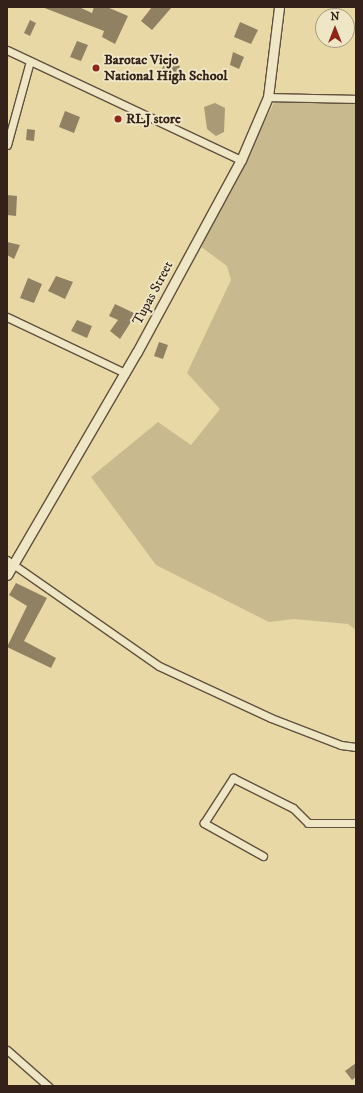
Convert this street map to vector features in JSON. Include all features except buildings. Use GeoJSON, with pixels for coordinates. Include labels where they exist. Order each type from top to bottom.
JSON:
{"type":"FeatureCollection","features":[{"type":"Feature","properties":{"kind":"street","name":"Tupas Street"},"geometry":{"type":"LineString","coordinates":[[7,575],[10,562],[125,373],[240,160],[268,97],[279,7]]}},
{"type":"Feature","properties":{"kind":"street"},"geometry":{"type":"LineString","coordinates":[[7,50],[240,160]]}},
{"type":"Feature","properties":{"kind":"street"},"geometry":{"type":"LineString","coordinates":[[7,145],[30,61]]}},
{"type":"Feature","properties":{"kind":"street"},"geometry":{"type":"LineString","coordinates":[[268,97],[356,99]]}},
{"type":"Feature","properties":{"kind":"street"},"geometry":{"type":"LineString","coordinates":[[7,317],[125,373]]}},
{"type":"Feature","properties":{"kind":"street"},"geometry":{"type":"LineString","coordinates":[[10,562],[159,666],[271,718],[341,745],[356,747]]}},
{"type":"Feature","properties":{"kind":"street"},"geometry":{"type":"LineString","coordinates":[[263,856],[204,822],[233,778],[292,808],[308,823],[356,823]]}},
{"type":"Feature","properties":{"kind":"street"},"geometry":{"type":"LineString","coordinates":[[7,1050],[48,1086]]}},
{"type":"Feature","properties":{"kind":"shaded area"},"geometry":{"type":"Polygon","coordinates":[[[356,100],[356,630],[348,624],[294,619],[269,622],[156,565],[91,477],[158,422],[191,445],[220,409],[187,373],[231,280],[227,266],[200,246],[275,101],[356,100]]]}},
{"type":"Feature","properties":{"kind":"shaded area"},"geometry":{"type":"Polygon","coordinates":[[[215,103],[225,108],[224,132],[216,136],[207,129],[204,107],[215,103]]]}},
{"type":"Feature","properties":{"kind":"place","name":"Barotac Viejo National High School"},"geometry":{"type":"Point","coordinates":[96,68]}},
{"type":"Feature","properties":{"kind":"place","name":"RLJ store"},"geometry":{"type":"Point","coordinates":[118,119]}}]}
